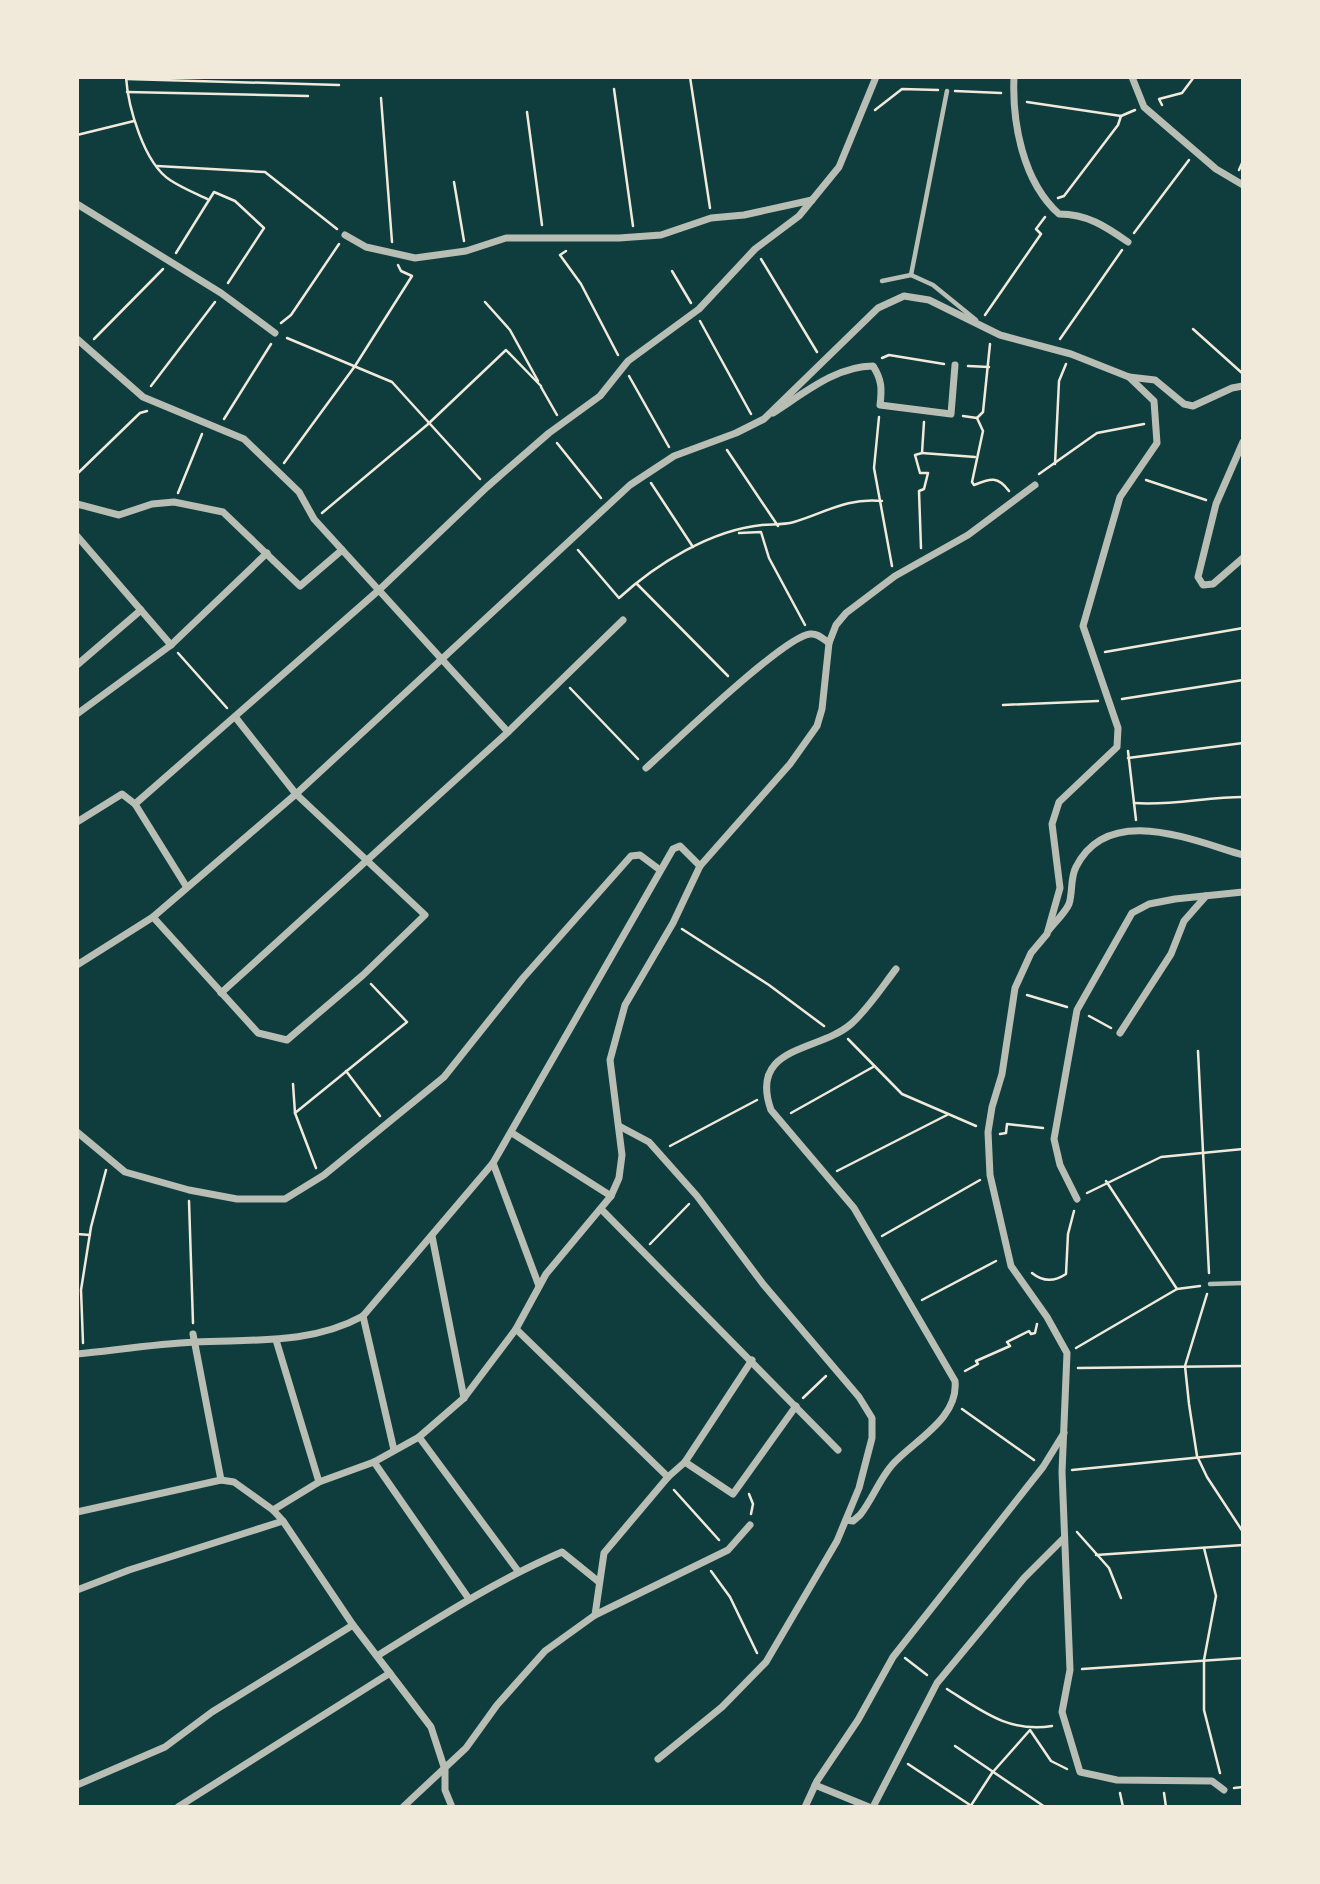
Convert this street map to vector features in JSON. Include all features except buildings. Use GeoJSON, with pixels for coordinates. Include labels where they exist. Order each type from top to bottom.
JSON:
{"type":"FeatureCollection","features":[{"type":"Feature","properties":{"kind":"street"},"geometry":{"type":"LineString","coordinates":[[135,804],[379,590],[487,487],[549,433],[600,396],[623,366],[695,312],[755,250],[799,216],[839,167],[876,77]]}},
{"type":"Feature","properties":{"kind":"street"},"geometry":{"type":"LineString","coordinates":[[1014,77],[1023,152],[1035,186],[1059,214],[1078,214],[1102,224],[1128,242]]}},
{"type":"Feature","properties":{"kind":"street"},"geometry":{"type":"LineString","coordinates":[[1132,77],[1144,107],[1234,183],[1243,185]]}},
{"type":"Feature","properties":{"kind":"street"},"geometry":{"type":"LineString","coordinates":[[345,235],[366,247],[415,258],[466,251],[506,238],[634,237],[661,234],[711,218],[744,215],[813,200]]}},
{"type":"Feature","properties":{"kind":"street"},"geometry":{"type":"LineString","coordinates":[[77,204],[221,293],[275,333]]}},
{"type":"Feature","properties":{"kind":"street"},"geometry":{"type":"LineString","coordinates":[[764,419],[878,308],[904,296],[929,300],[1000,335],[1071,354],[1129,377],[1155,380],[1184,404],[1193,405],[1243,386]]}},
{"type":"Feature","properties":{"kind":"street"},"geometry":{"type":"LineString","coordinates":[[77,338],[143,397],[244,439],[299,492],[314,519],[508,732]]}},
{"type":"Feature","properties":{"kind":"street"},"geometry":{"type":"LineString","coordinates":[[77,965],[153,916],[296,794],[645,475],[674,456],[764,419],[830,377],[862,366],[873,366],[878,373],[883,384],[880,405],[951,414],[955,365]]}},
{"type":"Feature","properties":{"kind":"street"},"geometry":{"type":"LineString","coordinates":[[1047,934],[1060,888],[1052,824],[1059,802],[1117,747],[1118,728],[1083,626],[1120,496],[1157,443],[1154,401],[1129,377]]}},
{"type":"Feature","properties":{"kind":"street"},"geometry":{"type":"LineString","coordinates":[[1243,442],[1216,504],[1198,577],[1203,585],[1213,584],[1243,558]]}},
{"type":"Feature","properties":{"kind":"street"},"geometry":{"type":"LineString","coordinates":[[273,1510],[319,1482],[374,1462],[419,1437],[464,1398],[516,1329],[539,1286],[611,1196],[619,1178],[622,1155],[620,1126],[610,1079],[614,1036],[625,1004],[673,923],[700,866],[790,764],[817,726],[822,709],[829,643],[836,625],[846,612],[895,576],[968,535],[1035,485]]}},
{"type":"Feature","properties":{"kind":"street"},"geometry":{"type":"LineString","coordinates":[[77,504],[119,515],[152,504],[174,502],[223,512],[300,586],[342,550]]}},
{"type":"Feature","properties":{"kind":"street"},"geometry":{"type":"LineString","coordinates":[[77,536],[171,645]]}},
{"type":"Feature","properties":{"kind":"street"},"geometry":{"type":"LineString","coordinates":[[77,714],[171,645],[267,553]]}},
{"type":"Feature","properties":{"kind":"street"},"geometry":{"type":"LineString","coordinates":[[77,665],[141,610]]}},
{"type":"Feature","properties":{"kind":"street"},"geometry":{"type":"LineString","coordinates":[[221,993],[368,862],[623,620]]}},
{"type":"Feature","properties":{"kind":"street"},"geometry":{"type":"LineString","coordinates":[[646,768],[754,670],[809,634],[819,635],[829,643]]}},
{"type":"Feature","properties":{"kind":"street"},"geometry":{"type":"LineString","coordinates":[[153,916],[258,1033],[287,1040],[363,975],[425,915],[296,794],[236,718]]}},
{"type":"Feature","properties":{"kind":"street"},"geometry":{"type":"LineString","coordinates":[[77,822],[121,794],[135,804],[186,886]]}},
{"type":"Feature","properties":{"kind":"street"},"geometry":{"type":"LineString","coordinates":[[1224,1790],[1212,1781],[1117,1780],[1080,1772],[1062,1712],[1070,1670],[1062,1472],[1067,1353],[1047,1317],[1020,1283],[1008,1255],[990,1175],[988,1134],[992,1107],[1002,1074],[1015,988],[1031,953],[1068,905],[1074,869],[1090,846],[1108,834],[1137,830],[1175,835],[1243,855]]}},
{"type":"Feature","properties":{"kind":"street"},"geometry":{"type":"LineString","coordinates":[[80,1354],[193,1338],[276,1340],[311,1336],[347,1325],[363,1316],[493,1163],[673,849],[680,846],[700,866]]}},
{"type":"Feature","properties":{"kind":"street"},"geometry":{"type":"LineString","coordinates":[[77,1132],[125,1172],[189,1190],[237,1199],[285,1199],[319,1177],[444,1077],[523,978],[631,856],[640,855],[660,870]]}},
{"type":"Feature","properties":{"kind":"street"},"geometry":{"type":"LineString","coordinates":[[1077,1199],[1060,1166],[1054,1139],[1077,1010],[1132,913],[1149,904],[1243,892]]}},
{"type":"Feature","properties":{"kind":"street"},"geometry":{"type":"LineString","coordinates":[[1120,1033],[1171,954],[1184,921],[1206,896]]}},
{"type":"Feature","properties":{"kind":"street"},"geometry":{"type":"LineString","coordinates":[[846,1520],[853,1521],[860,1515],[892,1465],[939,1423],[956,1391],[956,1381],[854,1208],[825,1177],[779,1119],[766,1095],[768,1078],[777,1062],[791,1051],[837,1033],[866,1007],[896,969]]}},
{"type":"Feature","properties":{"kind":"street"},"geometry":{"type":"LineString","coordinates":[[620,1126],[649,1142],[696,1196],[763,1284],[859,1397],[872,1418],[872,1438],[859,1488],[837,1541],[762,1666],[722,1707],[658,1759]]}},
{"type":"Feature","properties":{"kind":"street"},"geometry":{"type":"LineString","coordinates":[[512,1133],[611,1196]]}},
{"type":"Feature","properties":{"kind":"street"},"geometry":{"type":"LineString","coordinates":[[493,1163],[539,1286]]}},
{"type":"Feature","properties":{"kind":"street"},"geometry":{"type":"LineString","coordinates":[[601,1209],[838,1450]]}},
{"type":"Feature","properties":{"kind":"street"},"geometry":{"type":"LineString","coordinates":[[432,1236],[464,1398]]}},
{"type":"Feature","properties":{"kind":"street"},"geometry":{"type":"LineString","coordinates":[[363,1316],[394,1451]]}},
{"type":"Feature","properties":{"kind":"street"},"geometry":{"type":"LineString","coordinates":[[516,1329],[667,1479]]}},
{"type":"Feature","properties":{"kind":"street"},"geometry":{"type":"LineString","coordinates":[[193,1338],[221,1480]]}},
{"type":"Feature","properties":{"kind":"street"},"geometry":{"type":"LineString","coordinates":[[276,1340],[319,1482]]}},
{"type":"Feature","properties":{"kind":"street"},"geometry":{"type":"LineString","coordinates":[[596,1615],[604,1553],[667,1479],[685,1462],[752,1360]]}},
{"type":"Feature","properties":{"kind":"street"},"geometry":{"type":"LineString","coordinates":[[685,1462],[733,1494],[796,1406]]}},
{"type":"Feature","properties":{"kind":"street"},"geometry":{"type":"LineString","coordinates":[[805,1807],[815,1785],[858,1720],[897,1652],[1043,1467],[1064,1432]]}},
{"type":"Feature","properties":{"kind":"street"},"geometry":{"type":"LineString","coordinates":[[419,1437],[518,1571]]}},
{"type":"Feature","properties":{"kind":"street"},"geometry":{"type":"LineString","coordinates":[[374,1462],[469,1599]]}},
{"type":"Feature","properties":{"kind":"street"},"geometry":{"type":"LineString","coordinates":[[77,1512],[221,1480],[234,1482],[273,1510],[353,1625],[431,1727],[445,1770],[445,1790],[452,1807]]}},
{"type":"Feature","properties":{"kind":"street"},"geometry":{"type":"LineString","coordinates":[[77,1590],[129,1570],[283,1521]]}},
{"type":"Feature","properties":{"kind":"street"},"geometry":{"type":"LineString","coordinates":[[403,1807],[445,1770],[545,1651],[596,1615],[728,1550],[750,1525]]}},
{"type":"Feature","properties":{"kind":"street"},"geometry":{"type":"LineString","coordinates":[[815,1785],[871,1807],[937,1683],[1024,1578],[1063,1539]]}},
{"type":"Feature","properties":{"kind":"street"},"geometry":{"type":"LineString","coordinates":[[377,1656],[518,1571],[562,1552],[599,1582]]}},
{"type":"Feature","properties":{"kind":"street"},"geometry":{"type":"LineString","coordinates":[[77,1785],[165,1747],[212,1712],[353,1625]]}},
{"type":"Feature","properties":{"kind":"street"},"geometry":{"type":"LineString","coordinates":[[178,1807],[390,1673]]}},
{"type":"Feature","properties":{"kind":"lane"},"geometry":{"type":"LineString","coordinates":[[911,275],[947,91]]}},
{"type":"Feature","properties":{"kind":"lane"},"geometry":{"type":"LineString","coordinates":[[882,281],[911,275],[933,285],[979,323]]}},
{"type":"Feature","properties":{"kind":"lane"},"geometry":{"type":"LineString","coordinates":[[1210,1284],[1243,1283]]}},
{"type":"Feature","properties":{"kind":"path"},"geometry":{"type":"LineString","coordinates":[[690,77],[711,218]]}},
{"type":"Feature","properties":{"kind":"path"},"geometry":{"type":"LineString","coordinates":[[979,323],[1041,234],[1036,229],[1045,217],[1040,210],[1064,196],[1118,125],[1121,116],[1144,107],[1163,105],[1159,99],[1182,93],[1194,77]]}},
{"type":"Feature","properties":{"kind":"path"},"geometry":{"type":"LineString","coordinates":[[209,200],[169,179],[157,166],[134,121],[127,92],[127,78],[340,85]]}},
{"type":"Feature","properties":{"kind":"path"},"geometry":{"type":"LineString","coordinates":[[614,89],[634,237]]}},
{"type":"Feature","properties":{"kind":"path"},"geometry":{"type":"LineString","coordinates":[[874,111],[902,89]]}},
{"type":"Feature","properties":{"kind":"path"},"geometry":{"type":"LineString","coordinates":[[127,92],[308,96]]}},
{"type":"Feature","properties":{"kind":"path"},"geometry":{"type":"LineString","coordinates":[[278,471],[355,366],[412,276],[401,271],[392,253],[381,98]]}},
{"type":"Feature","properties":{"kind":"path"},"geometry":{"type":"LineString","coordinates":[[527,112],[543,236]]}},
{"type":"Feature","properties":{"kind":"path"},"geometry":{"type":"LineString","coordinates":[[77,135],[134,121]]}},
{"type":"Feature","properties":{"kind":"path"},"geometry":{"type":"LineString","coordinates":[[1053,350],[1128,242],[1196,152]]}},
{"type":"Feature","properties":{"kind":"path"},"geometry":{"type":"LineString","coordinates":[[157,166],[265,172],[345,235]]}},
{"type":"Feature","properties":{"kind":"path"},"geometry":{"type":"LineString","coordinates":[[454,182],[466,251]]}},
{"type":"Feature","properties":{"kind":"path"},"geometry":{"type":"LineString","coordinates":[[77,474],[140,413],[163,406],[150,387],[221,293],[264,228],[235,201],[214,192],[170,262],[86,347]]}},
{"type":"Feature","properties":{"kind":"path"},"geometry":{"type":"LineString","coordinates":[[570,236],[574,246],[560,255],[581,285],[674,456]]}},
{"type":"Feature","properties":{"kind":"path"},"geometry":{"type":"LineString","coordinates":[[755,250],[822,361]]}},
{"type":"Feature","properties":{"kind":"path"},"geometry":{"type":"LineString","coordinates":[[673,271],[756,423]]}},
{"type":"Feature","properties":{"kind":"path"},"geometry":{"type":"LineString","coordinates":[[485,302],[510,331],[562,424]]}},
{"type":"Feature","properties":{"kind":"path"},"geometry":{"type":"LineString","coordinates":[[1193,329],[1242,373],[1232,388]]}},
{"type":"Feature","properties":{"kind":"path"},"geometry":{"type":"LineString","coordinates":[[275,333],[392,382],[428,425],[487,487]]}},
{"type":"Feature","properties":{"kind":"path"},"geometry":{"type":"LineString","coordinates":[[1000,335],[990,344],[983,412],[977,418],[984,431],[972,482],[974,485],[991,478],[1001,481],[1015,500]]}},
{"type":"Feature","properties":{"kind":"path"},"geometry":{"type":"LineString","coordinates":[[314,519],[428,425],[506,350],[541,386]]}},
{"type":"Feature","properties":{"kind":"path"},"geometry":{"type":"LineString","coordinates":[[1055,464],[1059,381],[1071,354]]}},
{"type":"Feature","properties":{"kind":"path"},"geometry":{"type":"LineString","coordinates":[[862,366],[889,355],[989,367]]}},
{"type":"Feature","properties":{"kind":"path"},"geometry":{"type":"LineString","coordinates":[[880,405],[874,468],[895,576]]}},
{"type":"Feature","properties":{"kind":"path"},"geometry":{"type":"LineString","coordinates":[[922,453],[924,411]]}},
{"type":"Feature","properties":{"kind":"path"},"geometry":{"type":"LineString","coordinates":[[1035,485],[1030,479],[1097,433],[1156,421]]}},
{"type":"Feature","properties":{"kind":"path"},"geometry":{"type":"LineString","coordinates":[[174,502],[207,424]]}},
{"type":"Feature","properties":{"kind":"path"},"geometry":{"type":"LineString","coordinates":[[549,433],[608,506]]}},
{"type":"Feature","properties":{"kind":"path"},"geometry":{"type":"LineString","coordinates":[[718,440],[734,458],[778,526]]}},
{"type":"Feature","properties":{"kind":"path"},"geometry":{"type":"LineString","coordinates":[[924,561],[918,536],[919,491],[924,489],[928,473],[920,474],[915,455],[922,453],[976,457]]}},
{"type":"Feature","properties":{"kind":"path"},"geometry":{"type":"LineString","coordinates":[[645,475],[694,547]]}},
{"type":"Feature","properties":{"kind":"path"},"geometry":{"type":"LineString","coordinates":[[1135,476],[1216,504]]}},
{"type":"Feature","properties":{"kind":"path"},"geometry":{"type":"LineString","coordinates":[[570,541],[620,598],[663,562],[694,547],[762,525],[778,526],[836,504],[860,499],[882,501]]}},
{"type":"Feature","properties":{"kind":"path"},"geometry":{"type":"LineString","coordinates":[[737,532],[745,535],[761,531],[769,558],[798,606],[809,634]]}},
{"type":"Feature","properties":{"kind":"path"},"geometry":{"type":"LineString","coordinates":[[636,583],[738,686]]}},
{"type":"Feature","properties":{"kind":"path"},"geometry":{"type":"LineString","coordinates":[[1093,654],[1243,628]]}},
{"type":"Feature","properties":{"kind":"path"},"geometry":{"type":"LineString","coordinates":[[171,645],[236,718]]}},
{"type":"Feature","properties":{"kind":"path"},"geometry":{"type":"LineString","coordinates":[[561,678],[646,768]]}},
{"type":"Feature","properties":{"kind":"path"},"geometry":{"type":"LineString","coordinates":[[1003,705],[1110,701],[1243,680]]}},
{"type":"Feature","properties":{"kind":"path"},"geometry":{"type":"LineString","coordinates":[[1137,830],[1128,758],[1243,743]]}},
{"type":"Feature","properties":{"kind":"path"},"geometry":{"type":"LineString","coordinates":[[1134,803],[1154,805],[1210,797],[1243,797]]}},
{"type":"Feature","properties":{"kind":"path"},"geometry":{"type":"LineString","coordinates":[[673,923],[837,1033],[902,1094],[988,1134],[1006,1133],[1007,1124],[1043,1126],[1043,1138],[1054,1139]]}},
{"type":"Feature","properties":{"kind":"path"},"geometry":{"type":"LineString","coordinates":[[295,1113],[407,1022],[363,975]]}},
{"type":"Feature","properties":{"kind":"path"},"geometry":{"type":"LineString","coordinates":[[1199,1051],[1210,1284],[1185,1366],[1197,1456],[1207,1477],[1243,1532]]}},
{"type":"Feature","properties":{"kind":"path"},"geometry":{"type":"LineString","coordinates":[[779,1119],[835,1091],[874,1066]]}},
{"type":"Feature","properties":{"kind":"path"},"geometry":{"type":"LineString","coordinates":[[346,1071],[386,1125]]}},
{"type":"Feature","properties":{"kind":"path"},"geometry":{"type":"LineString","coordinates":[[293,1084],[295,1113],[319,1177]]}},
{"type":"Feature","properties":{"kind":"path"},"geometry":{"type":"LineString","coordinates":[[658,1152],[766,1095]]}},
{"type":"Feature","properties":{"kind":"path"},"geometry":{"type":"LineString","coordinates":[[825,1177],[948,1115]]}},
{"type":"Feature","properties":{"kind":"path"},"geometry":{"type":"LineString","coordinates":[[1027,1269],[1039,1279],[1056,1280],[1066,1274],[1068,1234],[1077,1199],[1106,1181],[1161,1157],[1243,1149]]}},
{"type":"Feature","properties":{"kind":"path"},"geometry":{"type":"LineString","coordinates":[[80,1354],[81,1290],[90,1235],[109,1158]]}},
{"type":"Feature","properties":{"kind":"path"},"geometry":{"type":"LineString","coordinates":[[873,1241],[990,1175]]}},
{"type":"Feature","properties":{"kind":"path"},"geometry":{"type":"LineString","coordinates":[[1106,1181],[1177,1289]]}},
{"type":"Feature","properties":{"kind":"path"},"geometry":{"type":"LineString","coordinates":[[189,1190],[193,1338]]}},
{"type":"Feature","properties":{"kind":"path"},"geometry":{"type":"LineString","coordinates":[[643,1251],[696,1196]]}},
{"type":"Feature","properties":{"kind":"path"},"geometry":{"type":"LineString","coordinates":[[77,1234],[90,1235]]}},
{"type":"Feature","properties":{"kind":"path"},"geometry":{"type":"LineString","coordinates":[[912,1305],[1008,1255]]}},
{"type":"Feature","properties":{"kind":"path"},"geometry":{"type":"LineString","coordinates":[[1067,1353],[1177,1289],[1210,1284]]}},
{"type":"Feature","properties":{"kind":"path"},"geometry":{"type":"LineString","coordinates":[[956,1381],[978,1364],[976,1360],[1010,1346],[1007,1342],[1029,1331],[1031,1334],[1035,1333],[1037,1323],[1047,1317]]}},
{"type":"Feature","properties":{"kind":"path"},"geometry":{"type":"LineString","coordinates":[[1068,1369],[1243,1366]]}},
{"type":"Feature","properties":{"kind":"path"},"geometry":{"type":"LineString","coordinates":[[796,1406],[834,1367]]}},
{"type":"Feature","properties":{"kind":"path"},"geometry":{"type":"LineString","coordinates":[[951,1401],[1043,1467]]}},
{"type":"Feature","properties":{"kind":"path"},"geometry":{"type":"LineString","coordinates":[[1062,1472],[1243,1453]]}},
{"type":"Feature","properties":{"kind":"path"},"geometry":{"type":"LineString","coordinates":[[667,1479],[728,1550]]}},
{"type":"Feature","properties":{"kind":"path"},"geometry":{"type":"LineString","coordinates":[[742,1481],[753,1504],[750,1525]]}},
{"type":"Feature","properties":{"kind":"path"},"geometry":{"type":"LineString","coordinates":[[1063,1516],[1109,1568],[1121,1598]]}},
{"type":"Feature","properties":{"kind":"path"},"geometry":{"type":"LineString","coordinates":[[1096,1555],[1243,1545]]}},
{"type":"Feature","properties":{"kind":"path"},"geometry":{"type":"LineString","coordinates":[[1204,1548],[1216,1596],[1204,1660],[1205,1710],[1224,1790]]}},
{"type":"Feature","properties":{"kind":"path"},"geometry":{"type":"LineString","coordinates":[[705,1563],[730,1597],[762,1666]]}},
{"type":"Feature","properties":{"kind":"path"},"geometry":{"type":"LineString","coordinates":[[897,1652],[937,1683],[991,1717],[1030,1730],[1066,1723]]}},
{"type":"Feature","properties":{"kind":"path"},"geometry":{"type":"LineString","coordinates":[[1070,1670],[1243,1658]]}},
{"type":"Feature","properties":{"kind":"path"},"geometry":{"type":"LineString","coordinates":[[1030,1730],[1051,1761],[1080,1772]]}},
{"type":"Feature","properties":{"kind":"path"},"geometry":{"type":"LineString","coordinates":[[899,1757],[971,1807],[992,1773],[1030,1730]]}},
{"type":"Feature","properties":{"kind":"path"},"geometry":{"type":"LineString","coordinates":[[955,1746],[1045,1807]]}}]}
